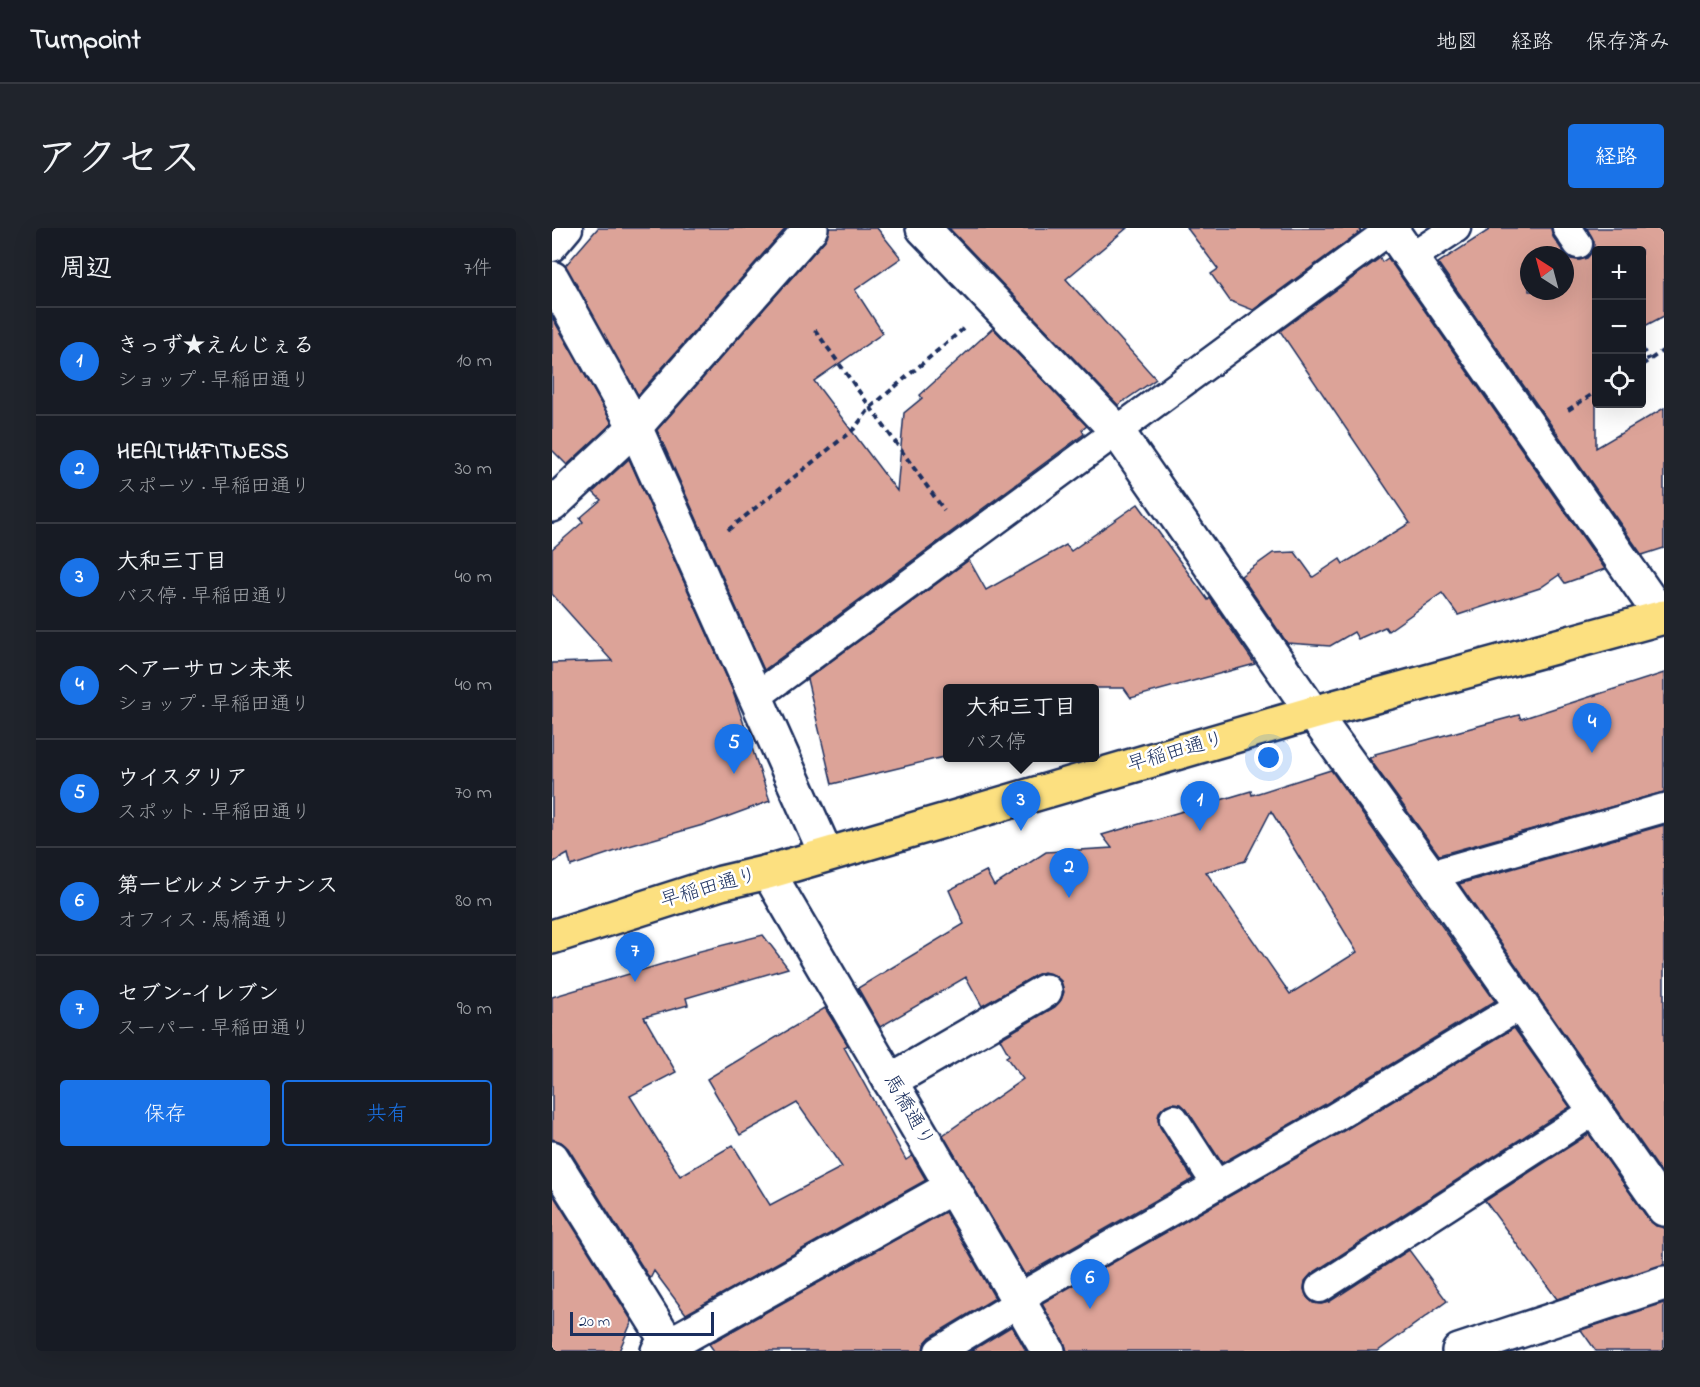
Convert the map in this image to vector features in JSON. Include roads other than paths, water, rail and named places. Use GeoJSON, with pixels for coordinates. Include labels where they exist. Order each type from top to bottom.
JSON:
{"type":"FeatureCollection","features":[{"type":"Feature","properties":{"kind":"main road","name":"早稲田通り"},"geometry":{"type":"LineString","coordinates":[[552,938],[722,883],[768,872],[1313,713],[1663,617]]}},
{"type":"Feature","properties":{"kind":"street"},"geometry":{"type":"LineString","coordinates":[[552,505],[635,427],[811,228]]}},
{"type":"Feature","properties":{"kind":"street"},"geometry":{"type":"LineString","coordinates":[[923,228],[1117,431],[1313,713],[1430,875],[1664,1209]]}},
{"type":"Feature","properties":{"kind":"street"},"geometry":{"type":"LineString","coordinates":[[1391,229],[1531,432],[1663,617]]}},
{"type":"Feature","properties":{"kind":"street"},"geometry":{"type":"LineString","coordinates":[[552,278],[635,427],[826,854]]}},
{"type":"Feature","properties":{"kind":"street","name":"馬橋通り"},"geometry":{"type":"LineString","coordinates":[[768,872],[1048,1351]]}},
{"type":"Feature","properties":{"kind":"street"},"geometry":{"type":"LineString","coordinates":[[890,1081],[1045,991]]}},
{"type":"Feature","properties":{"kind":"street"},"geometry":{"type":"LineString","coordinates":[[552,1158],[666,1349],[952,1187]]}},
{"type":"Feature","properties":{"kind":"street"},"geometry":{"type":"LineString","coordinates":[[1459,1351],[1664,1283]]}},
{"type":"Feature","properties":{"kind":"lane"},"geometry":{"type":"LineString","coordinates":[[552,247],[568,228]]}},
{"type":"Feature","properties":{"kind":"lane"},"geometry":{"type":"LineString","coordinates":[[1412,257],[1456,228]]}},
{"type":"Feature","properties":{"kind":"lane"},"geometry":{"type":"LineString","coordinates":[[757,696],[1391,229]]}},
{"type":"Feature","properties":{"kind":"lane"},"geometry":{"type":"LineString","coordinates":[[1430,875],[1664,808]]}},
{"type":"Feature","properties":{"kind":"lane"},"geometry":{"type":"LineString","coordinates":[[939,1351],[1020,1302],[1034,1289],[1332,1119],[1521,1005]]}},
{"type":"Feature","properties":{"kind":"lane"},"geometry":{"type":"LineString","coordinates":[[1320,1288],[1594,1111]]}},
{"type":"Feature","properties":{"kind":"lane"},"geometry":{"type":"LineString","coordinates":[[1174,1119],[1215,1184]]}},
{"type":"Feature","properties":{"kind":"place","name":"ヘアーサロン未来"},"geometry":{"type":"Point","coordinates":[1592,753]}},
{"type":"Feature","properties":{"kind":"place","name":"ウイスタリア"},"geometry":{"type":"Point","coordinates":[734,774]}},
{"type":"Feature","properties":{"kind":"place","name":"大和三丁目"},"geometry":{"type":"Point","coordinates":[1021,831]}},
{"type":"Feature","properties":{"kind":"place","name":"きっず★えんじぇる"},"geometry":{"type":"Point","coordinates":[1200,831]}},
{"type":"Feature","properties":{"kind":"place","name":"HEALTH&FITNESS"},"geometry":{"type":"Point","coordinates":[1069,898]}},
{"type":"Feature","properties":{"kind":"place","name":"セブン-イレブン"},"geometry":{"type":"Point","coordinates":[635,982]}},
{"type":"Feature","properties":{"kind":"place","name":"第一ビルメンテナンス"},"geometry":{"type":"Point","coordinates":[1090,1309]}}]}
